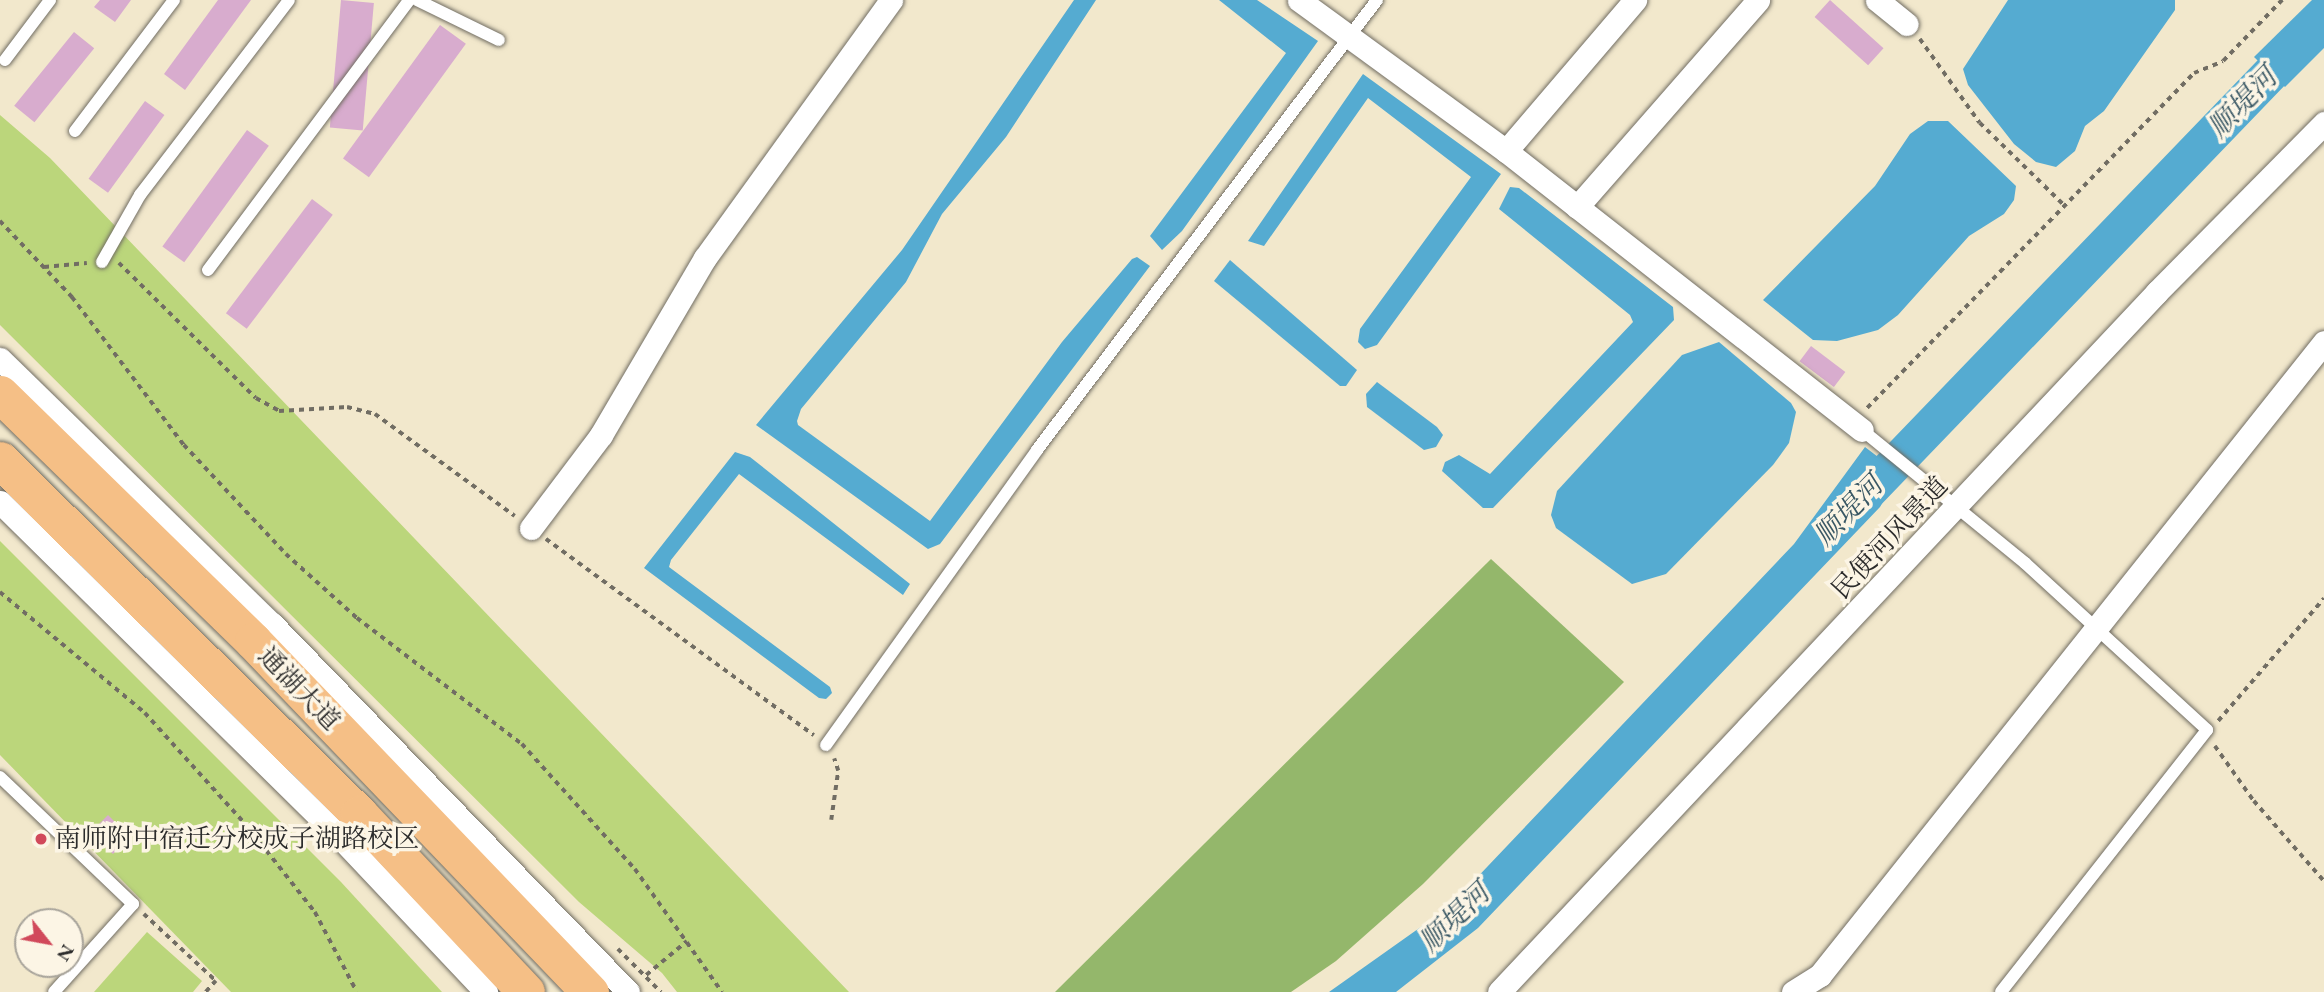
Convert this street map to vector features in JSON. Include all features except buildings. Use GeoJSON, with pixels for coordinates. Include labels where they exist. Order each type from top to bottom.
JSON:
{"type":"FeatureCollection","features":[{"type":"Feature","properties":{"kind":"main road","name":"通湖大道"},"geometry":{"type":"LineString","coordinates":[[0,394],[253,641],[590,992]]}},
{"type":"Feature","properties":{"kind":"main road","name":"通湖大道"},"geometry":{"type":"LineString","coordinates":[[0,460],[359,814],[526,992]]}},
{"type":"Feature","properties":{"kind":"main road"},"geometry":{"type":"LineString","coordinates":[[0,500],[91,548]]}},
{"type":"Feature","properties":{"kind":"street"},"geometry":{"type":"LineString","coordinates":[[531,528],[601,435],[705,258],[891,0]]}},
{"type":"Feature","properties":{"kind":"street"},"geometry":{"type":"LineString","coordinates":[[1299,0],[1351,35],[1506,151],[1858,426]]}},
{"type":"Feature","properties":{"kind":"street"},"geometry":{"type":"LineString","coordinates":[[1506,151],[1635,0]]}},
{"type":"Feature","properties":{"kind":"street"},"geometry":{"type":"LineString","coordinates":[[1577,207],[1758,0]]}},
{"type":"Feature","properties":{"kind":"street"},"geometry":{"type":"LineString","coordinates":[[1877,0],[1907,24]]}},
{"type":"Feature","properties":{"kind":"street","name":"民便河风景道"},"geometry":{"type":"LineString","coordinates":[[1499,992],[1952,503],[2324,123]]}},
{"type":"Feature","properties":{"kind":"street"},"geometry":{"type":"LineString","coordinates":[[1793,992],[1819,975],[2324,342]]}},
{"type":"Feature","properties":{"kind":"street"},"geometry":{"type":"LineString","coordinates":[[0,359],[272,624],[628,992]]}},
{"type":"Feature","properties":{"kind":"street"},"geometry":{"type":"LineString","coordinates":[[0,500],[328,825],[486,992]]}},
{"type":"Feature","properties":{"kind":"lane"},"geometry":{"type":"LineString","coordinates":[[5,60],[50,0]]}},
{"type":"Feature","properties":{"kind":"lane"},"geometry":{"type":"LineString","coordinates":[[75,131],[174,0]]}},
{"type":"Feature","properties":{"kind":"lane"},"geometry":{"type":"LineString","coordinates":[[102,261],[140,195],[289,0]]}},
{"type":"Feature","properties":{"kind":"lane"},"geometry":{"type":"LineString","coordinates":[[208,270],[409,0]]}},
{"type":"Feature","properties":{"kind":"lane"},"geometry":{"type":"LineString","coordinates":[[417,0],[499,40]]}},
{"type":"Feature","properties":{"kind":"lane"},"geometry":{"type":"LineString","coordinates":[[826,745],[1037,450],[1377,0]]}},
{"type":"Feature","properties":{"kind":"lane"},"geometry":{"type":"LineString","coordinates":[[1858,426],[2097,627],[2207,730],[2001,992]]}},
{"type":"Feature","properties":{"kind":"lane"},"geometry":{"type":"LineString","coordinates":[[0,776],[133,904],[54,992]]}},
{"type":"Feature","properties":{"kind":"path"},"geometry":{"type":"LineString","coordinates":[[1858,426],[2063,205],[2194,73],[2223,61],[2282,0]]}},
{"type":"Feature","properties":{"kind":"path"},"geometry":{"type":"LineString","coordinates":[[1907,24],[1980,123],[2063,205]]}},
{"type":"Feature","properties":{"kind":"path"},"geometry":{"type":"LineString","coordinates":[[0,221],[72,297],[184,445],[286,554],[357,618],[522,744],[635,869],[722,992]]}},
{"type":"Feature","properties":{"kind":"path"},"geometry":{"type":"LineString","coordinates":[[44,267],[102,261],[122,264],[256,398],[279,411],[347,407],[375,414],[826,745],[838,771],[831,820]]}},
{"type":"Feature","properties":{"kind":"path"},"geometry":{"type":"LineString","coordinates":[[0,592],[145,713],[248,827],[315,912],[357,992]]}},
{"type":"Feature","properties":{"kind":"path"},"geometry":{"type":"LineString","coordinates":[[2324,598],[2207,730],[2254,801],[2324,881]]}},
{"type":"Feature","properties":{"kind":"path"},"geometry":{"type":"LineString","coordinates":[[133,904],[216,981],[206,992]]}},
{"type":"Feature","properties":{"kind":"path"},"geometry":{"type":"LineString","coordinates":[[646,975],[687,941]]}},
{"type":"Feature","properties":{"kind":"green space"},"geometry":{"type":"Polygon","coordinates":[[[0,115],[50,158],[849,992],[677,992],[662,973],[579,902],[0,325],[0,115]]]}},
{"type":"Feature","properties":{"kind":"green space"},"geometry":{"type":"Polygon","coordinates":[[[0,541],[341,882],[442,992],[231,992],[0,755],[0,541]]]}},
{"type":"Feature","properties":{"kind":"green space"},"geometry":{"type":"Polygon","coordinates":[[[1491,559],[1624,682],[1423,884],[1336,961],[1291,992],[1055,992],[1491,559]]]}},
{"type":"Feature","properties":{"kind":"green space"},"geometry":{"type":"Polygon","coordinates":[[[147,932],[202,981],[193,992],[94,992],[147,932]]]}},
{"type":"Feature","properties":{"kind":"water"},"geometry":{"type":"Polygon","coordinates":[[[1074,0],[1096,0],[1006,137],[942,214],[906,282],[801,409],[797,421],[798,425],[930,521],[1062,342],[1132,259],[1137,257],[1150,266],[940,544],[928,549],[756,425],[902,250],[1074,0]]]}},
{"type":"Feature","properties":{"kind":"water"},"geometry":{"type":"Polygon","coordinates":[[[1219,0],[1257,0],[1318,41],[1182,231],[1162,250],[1150,236],[1286,53],[1219,0]]]}},
{"type":"Feature","properties":{"kind":"water"},"geometry":{"type":"Polygon","coordinates":[[[2008,0],[2175,0],[2175,10],[2104,111],[2085,126],[2075,151],[2056,167],[2036,162],[2014,144],[1968,85],[1963,69],[2008,0]]]}},
{"type":"Feature","properties":{"kind":"water"},"geometry":{"type":"Polygon","coordinates":[[[2312,0],[2324,0],[2324,48],[2285,87],[2254,57],[2312,0]]]}},
{"type":"Feature","properties":{"kind":"water"},"geometry":{"type":"Polygon","coordinates":[[[1363,74],[1501,174],[1377,345],[1365,349],[1358,342],[1360,329],[1471,177],[1368,98],[1264,246],[1248,241],[1363,74]]]}},
{"type":"Feature","properties":{"kind":"water"},"geometry":{"type":"Polygon","coordinates":[[[1928,121],[1948,121],[2016,186],[2014,200],[2004,214],[1969,236],[1898,315],[1878,330],[1837,341],[1813,340],[1763,300],[1875,186],[1910,134],[1928,121]]]}},
{"type":"Feature","properties":{"kind":"water"},"geometry":{"type":"Polygon","coordinates":[[[1510,187],[1519,188],[1673,307],[1674,320],[1493,508],[1483,508],[1442,471],[1445,462],[1459,455],[1490,474],[1633,322],[1630,315],[1499,209],[1510,187]]]}},
{"type":"Feature","properties":{"kind":"water"},"geometry":{"type":"Polygon","coordinates":[[[1230,260],[1357,370],[1346,386],[1340,386],[1214,281],[1230,260]]]}},
{"type":"Feature","properties":{"kind":"water"},"geometry":{"type":"Polygon","coordinates":[[[1719,342],[1791,403],[1796,412],[1789,443],[1773,465],[1666,574],[1632,584],[1556,528],[1551,515],[1557,491],[1682,355],[1719,342]]]}},
{"type":"Feature","properties":{"kind":"water"},"geometry":{"type":"Polygon","coordinates":[[[1377,382],[1437,427],[1443,435],[1436,447],[1424,450],[1367,407],[1366,394],[1377,382]]]}},
{"type":"Feature","properties":{"kind":"water"},"geometry":{"type":"Polygon","coordinates":[[[1865,447],[1899,473],[1880,507],[1478,928],[1396,992],[1329,992],[1449,907],[1794,544],[1865,447]]]}},
{"type":"Feature","properties":{"kind":"water"},"geometry":{"type":"Polygon","coordinates":[[[735,452],[750,457],[910,584],[903,595],[739,474],[671,560],[669,567],[830,687],[832,693],[826,699],[819,698],[644,568],[735,452]]]}},
{"type":"Feature","properties":{"kind":"waterway","name":"顺堤河"},"geometry":{"type":"LineString","coordinates":[[1856,503],[2324,17]]}},
{"type":"Feature","properties":{"kind":"place","name":"南师附中宿迁分校成子湖路校区"},"geometry":{"type":"Point","coordinates":[41,839]}}]}
